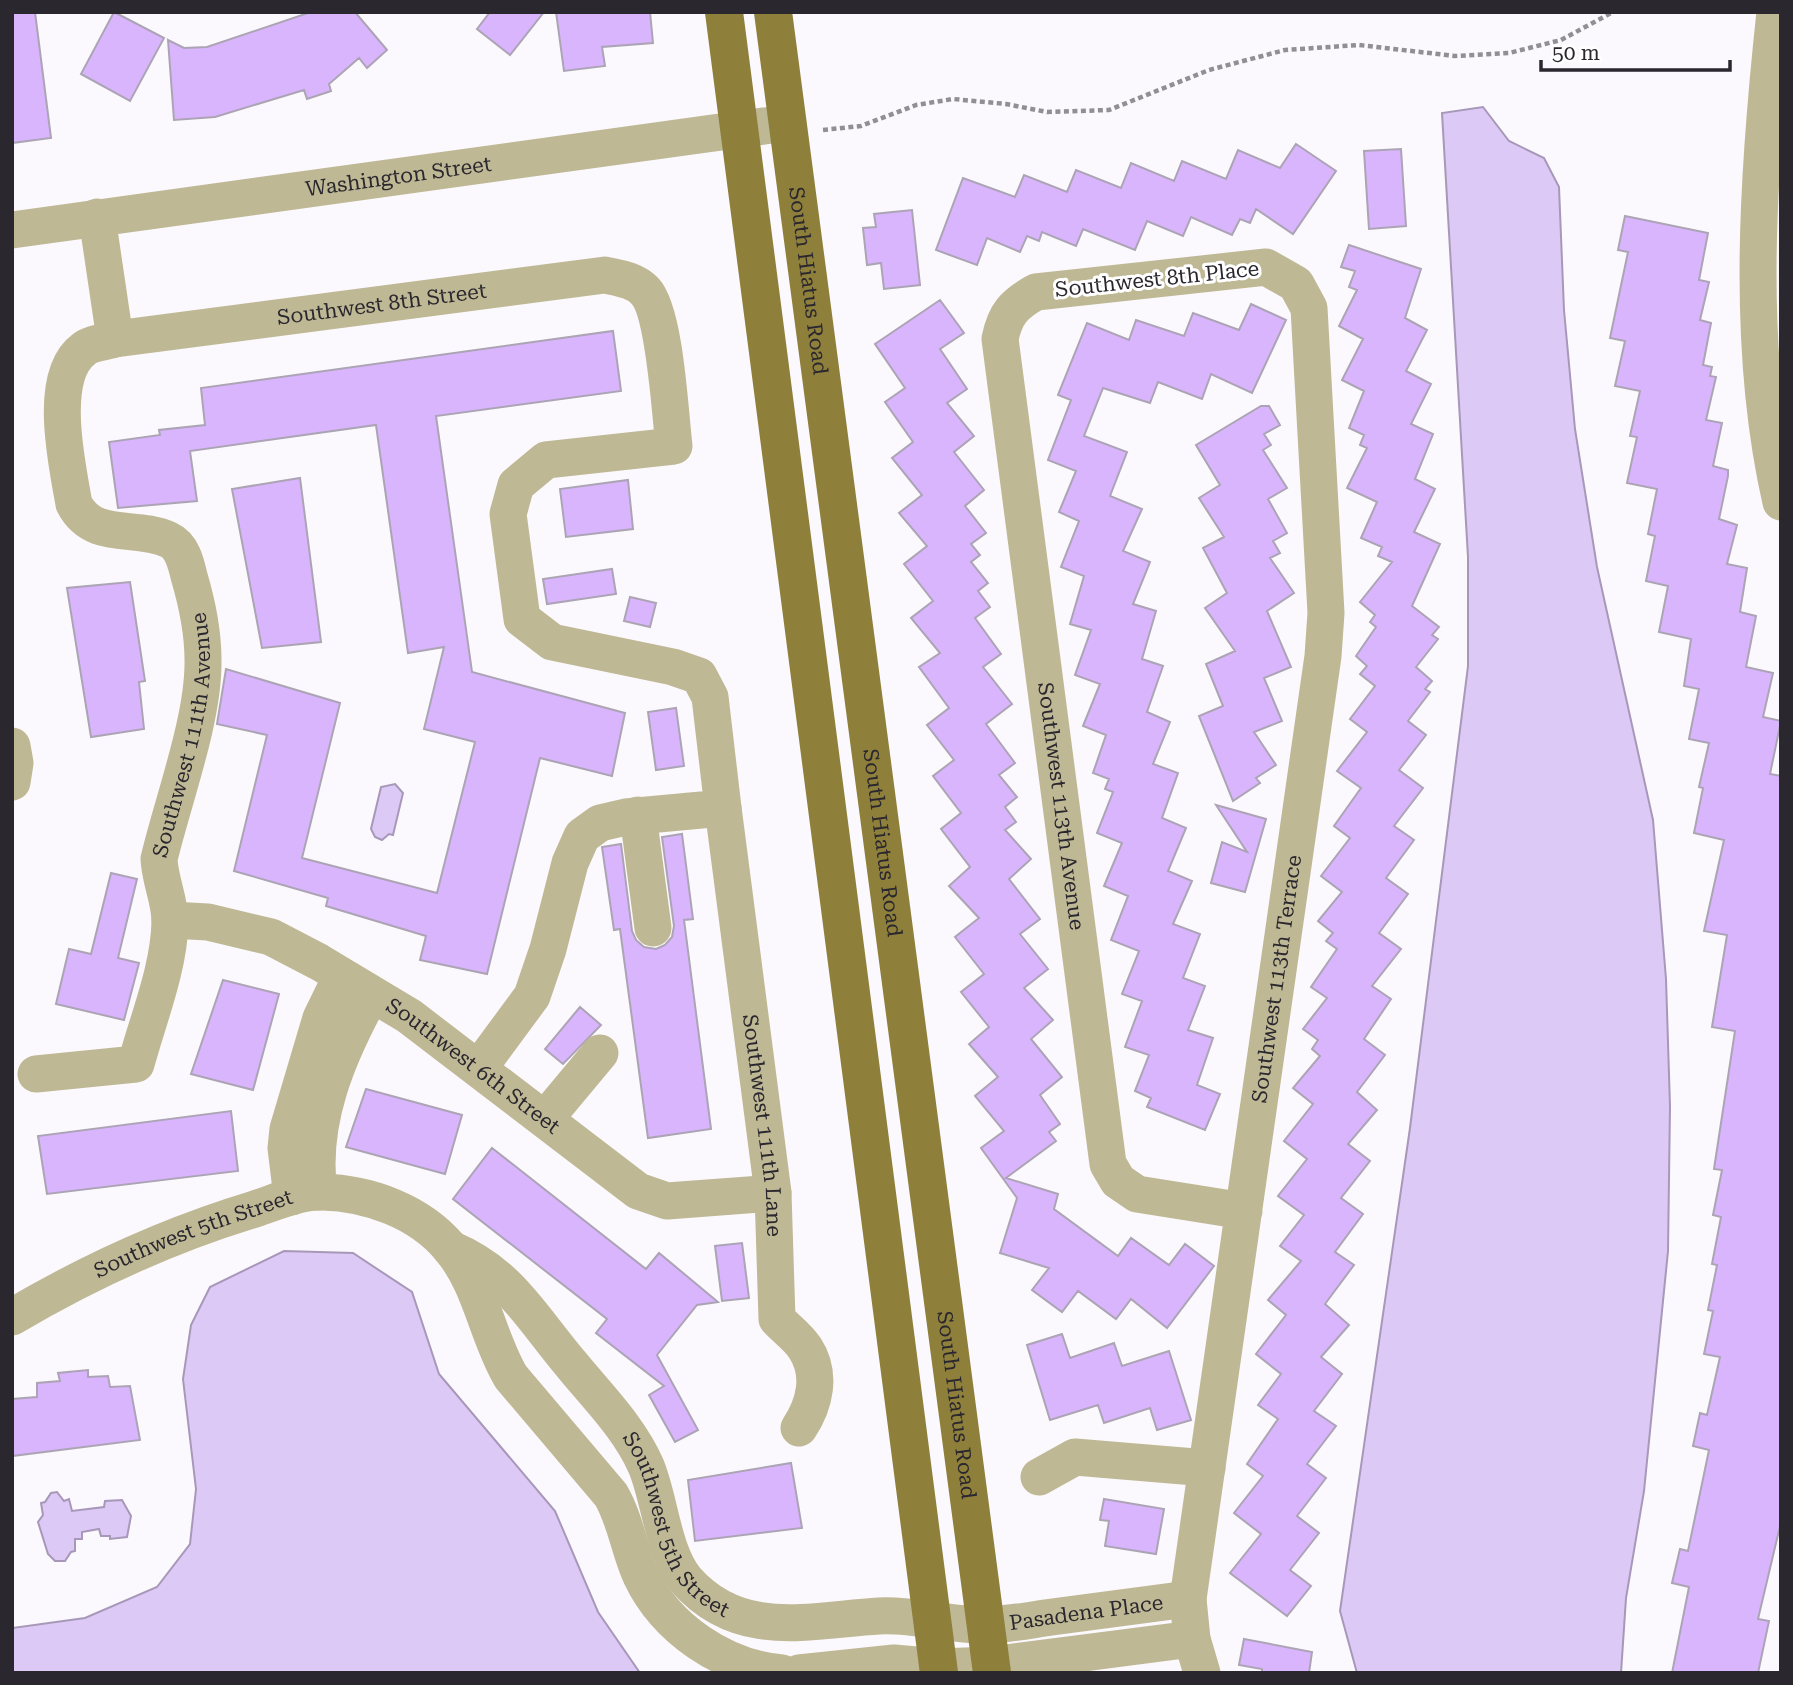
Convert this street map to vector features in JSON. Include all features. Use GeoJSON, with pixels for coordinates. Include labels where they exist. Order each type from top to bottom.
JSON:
{"type":"FeatureCollection","features":[{"type":"Feature","properties":{"kind":"main road"},"geometry":{"type":"LineString","coordinates":[[724,12],[939,1670]]}},
{"type":"Feature","properties":{"kind":"main road","name":"South Hiatus Road"},"geometry":{"type":"LineString","coordinates":[[774,12],[805,126],[991,1669]]}},
{"type":"Feature","properties":{"kind":"street"},"geometry":{"type":"LineString","coordinates":[[1775,12],[1763,127],[1758,231],[1760,339],[1774,473],[1781,502]]}},
{"type":"Feature","properties":{"kind":"street","name":"Washington Street"},"geometry":{"type":"LineString","coordinates":[[12,230],[740,127],[805,126]]}},
{"type":"Feature","properties":{"kind":"street"},"geometry":{"type":"LineString","coordinates":[[97,217],[115,340]]}},
{"type":"Feature","properties":{"kind":"street","name":"Southwest 8th Place"},"geometry":{"type":"LineString","coordinates":[[1016,303],[1036,292],[1059,287],[1266,267],[1296,284]]}},
{"type":"Feature","properties":{"kind":"street","name":"Southwest 8th Street"},"geometry":{"type":"LineString","coordinates":[[115,340],[605,275],[627,279],[645,291]]}},
{"type":"Feature","properties":{"kind":"street","name":"Southwest 113th Terrace"},"geometry":{"type":"LineString","coordinates":[[1197,1656],[1188,1599],[1323,656],[1326,613],[1309,309],[1296,284]]}},
{"type":"Feature","properties":{"kind":"street","name":"Southwest 111th Lane"},"geometry":{"type":"LineString","coordinates":[[645,291],[657,316],[674,446],[546,460],[516,485],[508,514],[522,619],[552,642],[673,667],[699,676],[710,697],[773,1193],[777,1319],[805,1348],[815,1381],[812,1408],[799,1427]]}},
{"type":"Feature","properties":{"kind":"street","name":"Southwest 113th Avenue"},"geometry":{"type":"LineString","coordinates":[[1016,303],[1004,319],[1000,339],[1108,1164],[1118,1181],[1137,1194],[1244,1211]]}},
{"type":"Feature","properties":{"kind":"street","name":"Southwest 111th Avenue"},"geometry":{"type":"LineString","coordinates":[[36,1074],[136,1064],[167,950],[170,920],[166,895],[160,880],[159,859],[200,691],[203,663],[201,621],[183,554],[172,541],[147,533],[106,529],[81,517],[74,504],[61,397],[64,381],[71,362],[85,347],[115,340]]}},
{"type":"Feature","properties":{"kind":"street"},"geometry":{"type":"LineString","coordinates":[[12,746],[15,763],[12,782]]}},
{"type":"Feature","properties":{"kind":"street"},"geometry":{"type":"LineString","coordinates":[[479,1068],[532,996],[548,949],[570,863],[582,836],[600,823],[638,815],[723,808]]}},
{"type":"Feature","properties":{"kind":"street"},"geometry":{"type":"LineString","coordinates":[[638,815],[653,928]]}},
{"type":"Feature","properties":{"kind":"street","name":"Southwest 6th Street"},"geometry":{"type":"LineString","coordinates":[[170,920],[208,922],[271,937],[409,1016],[638,1191],[667,1201],[773,1193]]}},
{"type":"Feature","properties":{"kind":"street"},"geometry":{"type":"LineString","coordinates":[[305,1194],[286,1148],[288,1129],[321,1018],[356,986]]}},
{"type":"Feature","properties":{"kind":"street"},"geometry":{"type":"LineString","coordinates":[[545,1119],[600,1053]]}},
{"type":"Feature","properties":{"kind":"street","name":"Southwest 5th Street"},"geometry":{"type":"LineString","coordinates":[[12,1317],[108,1264],[162,1240],[305,1194],[349,1194],[384,1202],[412,1218],[451,1249],[479,1262],[505,1282],[540,1328],[609,1408],[644,1462],[657,1493],[667,1540],[685,1578],[710,1600],[740,1615],[782,1625],[817,1624],[881,1616],[985,1625]]}},
{"type":"Feature","properties":{"kind":"street","name":"Southwest 5th Street"},"geometry":{"type":"LineString","coordinates":[[451,1249],[471,1284],[498,1355],[511,1377],[611,1495],[620,1511],[650,1594],[687,1634],[709,1649],[753,1668],[782,1673]]}},
{"type":"Feature","properties":{"kind":"street"},"geometry":{"type":"LineString","coordinates":[[1039,1477],[1075,1457],[1207,1468]]}},
{"type":"Feature","properties":{"kind":"street","name":"Pasadena Place"},"geometry":{"type":"LineString","coordinates":[[985,1625],[1188,1599]]}},
{"type":"Feature","properties":{"kind":"street","name":"Pasadena Place"},"geometry":{"type":"LineString","coordinates":[[991,1669],[1197,1656]]}},
{"type":"Feature","properties":{"kind":"street"},"geometry":{"type":"LineString","coordinates":[[799,1673],[894,1663],[939,1670],[991,1669]]}},
{"type":"Feature","properties":{"kind":"path"},"geometry":{"type":"LineString","coordinates":[[805,126],[861,125],[916,105],[953,99],[1006,104],[1047,112],[1109,110],[1209,70],[1285,50],[1359,45],[1455,55],[1509,53],[1561,40],[1614,12]]}},
{"type":"Feature","properties":{"kind":"shaded area"},"geometry":{"type":"Polygon","coordinates":[[[1483,107],[1509,141],[1544,158],[1559,187],[1564,310],[1575,429],[1597,567],[1653,820],[1666,979],[1670,1106],[1668,1251],[1644,1491],[1626,1598],[1621,1673],[1357,1673],[1340,1611],[1410,1128],[1468,666],[1468,557],[1442,113],[1483,107]]]}},
{"type":"Feature","properties":{"kind":"shaded area"},"geometry":{"type":"Polygon","coordinates":[[[395,784],[403,793],[393,835],[389,834],[382,840],[375,837],[371,829],[381,787],[395,784]]]}},
{"type":"Feature","properties":{"kind":"shaded area"},"geometry":{"type":"Polygon","coordinates":[[[284,1251],[353,1253],[412,1292],[439,1374],[555,1511],[598,1612],[640,1673],[12,1673],[12,1628],[85,1618],[157,1587],[190,1544],[196,1489],[183,1379],[191,1325],[210,1287],[284,1251]]]}},
{"type":"Feature","properties":{"kind":"shaded area"},"geometry":{"type":"Polygon","coordinates":[[[57,1492],[64,1501],[69,1499],[72,1511],[104,1507],[105,1501],[122,1500],[131,1516],[127,1537],[110,1539],[110,1536],[101,1536],[99,1529],[82,1532],[82,1539],[75,1539],[75,1551],[71,1552],[65,1561],[55,1561],[48,1554],[38,1522],[43,1515],[41,1503],[45,1502],[51,1493],[57,1492]]]}},
{"type":"Feature","properties":{"kind":"building"},"geometry":{"type":"Polygon","coordinates":[[[12,12],[35,12],[51,138],[12,143],[12,12]]]}},
{"type":"Feature","properties":{"kind":"building"},"geometry":{"type":"Polygon","coordinates":[[[114,12],[164,38],[130,101],[81,74],[114,12]]]}},
{"type":"Feature","properties":{"kind":"building"},"geometry":{"type":"Polygon","coordinates":[[[311,12],[355,12],[387,50],[367,68],[359,58],[329,84],[331,91],[307,99],[304,90],[215,117],[174,120],[168,40],[184,48],[207,47],[311,12]]]}},
{"type":"Feature","properties":{"kind":"building"},"geometry":{"type":"Polygon","coordinates":[[[490,12],[544,12],[510,55],[477,29],[490,12]]]}},
{"type":"Feature","properties":{"kind":"building"},"geometry":{"type":"Polygon","coordinates":[[[556,12],[650,12],[653,43],[602,47],[605,66],[564,71],[556,12]]]}},
{"type":"Feature","properties":{"kind":"building"},"geometry":{"type":"Polygon","coordinates":[[[1296,144],[1336,171],[1293,234],[1256,209],[1250,223],[1240,219],[1232,235],[1191,217],[1183,236],[1147,221],[1135,250],[1083,229],[1076,246],[1042,232],[1039,241],[1027,236],[1020,252],[987,238],[977,265],[936,250],[963,178],[1015,197],[1024,175],[1067,192],[1076,170],[1121,188],[1131,163],[1174,181],[1182,161],[1226,179],[1238,150],[1280,168],[1296,144]]]}},
{"type":"Feature","properties":{"kind":"building"},"geometry":{"type":"Polygon","coordinates":[[[1401,149],[1406,226],[1369,229],[1364,151],[1401,149]]]}},
{"type":"Feature","properties":{"kind":"building"},"geometry":{"type":"Polygon","coordinates":[[[912,210],[920,285],[884,289],[881,263],[867,265],[863,228],[876,227],[874,214],[912,210]]]}},
{"type":"Feature","properties":{"kind":"building"},"geometry":{"type":"Polygon","coordinates":[[[1625,216],[1708,233],[1699,280],[1709,282],[1700,320],[1711,323],[1703,365],[1712,367],[1710,376],[1716,377],[1706,420],[1722,423],[1713,466],[1728,470],[1719,519],[1737,525],[1727,564],[1747,568],[1740,612],[1756,616],[1746,667],[1773,673],[1763,717],[1781,721],[1770,774],[1781,776],[1781,1522],[1758,1619],[1769,1621],[1758,1673],[1672,1673],[1689,1587],[1672,1583],[1680,1549],[1688,1551],[1709,1450],[1693,1446],[1700,1413],[1707,1415],[1720,1357],[1704,1354],[1713,1311],[1708,1310],[1717,1265],[1712,1264],[1721,1217],[1713,1215],[1722,1170],[1714,1169],[1735,1031],[1712,1027],[1727,935],[1704,931],[1724,840],[1694,833],[1703,788],[1699,787],[1709,743],[1689,739],[1699,689],[1684,686],[1691,639],[1659,632],[1668,586],[1646,581],[1655,536],[1648,534],[1657,489],[1627,483],[1637,437],[1630,436],[1640,391],[1615,386],[1625,341],[1610,338],[1628,252],[1618,250],[1625,216]]]}},
{"type":"Feature","properties":{"kind":"building"},"geometry":{"type":"Polygon","coordinates":[[[1349,245],[1421,269],[1405,318],[1427,330],[1406,371],[1431,384],[1411,424],[1433,434],[1415,479],[1435,489],[1414,532],[1440,544],[1412,606],[1439,627],[1432,635],[1438,639],[1416,667],[1432,681],[1425,689],[1430,692],[1408,721],[1426,735],[1399,770],[1423,788],[1394,826],[1414,840],[1386,878],[1408,894],[1379,933],[1401,949],[1372,986],[1391,999],[1364,1039],[1385,1055],[1357,1092],[1377,1110],[1348,1144],[1370,1161],[1341,1198],[1363,1214],[1335,1252],[1354,1265],[1325,1304],[1349,1325],[1321,1357],[1342,1374],[1314,1411],[1336,1426],[1307,1464],[1326,1478],[1297,1516],[1319,1533],[1290,1570],[1311,1586],[1287,1616],[1230,1573],[1261,1534],[1234,1513],[1263,1476],[1247,1464],[1278,1419],[1258,1405],[1281,1374],[1256,1354],[1286,1315],[1268,1300],[1301,1261],[1280,1246],[1304,1215],[1278,1196],[1307,1159],[1284,1141],[1313,1104],[1293,1088],[1320,1056],[1312,1049],[1318,1040],[1303,1029],[1327,998],[1311,987],[1337,949],[1326,941],[1333,933],[1318,921],[1342,892],[1321,876],[1350,838],[1334,826],[1361,788],[1337,771],[1367,732],[1350,719],[1375,686],[1360,674],[1367,666],[1356,656],[1376,627],[1370,622],[1375,615],[1360,602],[1392,562],[1378,556],[1382,547],[1361,538],[1377,502],[1347,488],[1367,448],[1360,445],[1364,435],[1349,428],[1364,391],[1342,380],[1363,339],[1339,326],[1357,290],[1349,287],[1355,271],[1341,267],[1349,245]]]}},
{"type":"Feature","properties":{"kind":"building"},"geometry":{"type":"Polygon","coordinates":[[[940,300],[964,333],[940,349],[967,389],[947,403],[974,436],[954,452],[984,490],[965,506],[986,533],[971,544],[980,555],[971,562],[988,583],[978,591],[990,607],[975,618],[1001,654],[983,667],[1012,704],[986,724],[1015,763],[999,775],[1017,797],[1005,807],[1016,822],[1005,830],[1031,859],[1009,879],[1040,919],[1020,934],[1048,969],[1024,988],[1053,1020],[1031,1039],[1062,1077],[1040,1095],[1060,1124],[1049,1132],[1056,1141],[1006,1178],[1058,1194],[1054,1209],[1118,1256],[1131,1238],[1169,1265],[1185,1244],[1214,1266],[1167,1328],[1131,1299],[1116,1319],[1078,1291],[1062,1312],[1032,1290],[1049,1268],[1000,1253],[1017,1198],[981,1148],[1004,1131],[975,1096],[998,1077],[969,1044],[989,1027],[961,992],[984,974],[955,937],[979,918],[949,886],[970,867],[941,829],[961,813],[933,776],[954,760],[927,725],[949,708],[919,667],[940,653],[911,618],[933,601],[904,564],[927,546],[899,513],[922,495],[892,458],[913,442],[885,402],[905,388],[875,344],[940,300]]]}},
{"type":"Feature","properties":{"kind":"building"},"geometry":{"type":"Polygon","coordinates":[[[1251,304],[1286,320],[1252,393],[1211,374],[1202,399],[1158,382],[1150,403],[1103,388],[1084,436],[1127,452],[1110,496],[1142,509],[1123,551],[1150,562],[1133,604],[1156,611],[1142,659],[1163,666],[1147,712],[1170,722],[1153,764],[1178,773],[1162,818],[1186,828],[1168,871],[1192,881],[1173,924],[1200,934],[1183,978],[1205,986],[1188,1030],[1213,1038],[1197,1085],[1220,1094],[1205,1130],[1147,1107],[1151,1098],[1135,1091],[1149,1055],[1125,1047],[1142,1001],[1122,994],[1139,951],[1111,940],[1128,896],[1104,886],[1122,843],[1097,833],[1113,792],[1105,789],[1109,779],[1093,773],[1106,735],[1083,726],[1100,684],[1075,675],[1091,630],[1070,624],[1084,576],[1061,567],[1079,521],[1059,512],[1076,471],[1048,460],[1071,400],[1058,395],[1087,323],[1129,340],[1136,320],[1184,336],[1193,313],[1239,330],[1251,304]]]}},
{"type":"Feature","properties":{"kind":"building"},"geometry":{"type":"Polygon","coordinates":[[[613,331],[621,391],[436,416],[472,672],[625,713],[612,776],[540,758],[487,974],[420,960],[426,936],[326,906],[328,898],[234,871],[267,735],[217,724],[226,669],[340,703],[302,858],[437,893],[475,742],[424,729],[444,647],[408,653],[376,425],[190,451],[197,501],[118,508],[109,442],[160,435],[159,430],[205,425],[201,388],[613,331]]]}},
{"type":"Feature","properties":{"kind":"building"},"geometry":{"type":"Polygon","coordinates":[[[1261,406],[1269,406],[1280,425],[1264,434],[1271,445],[1263,450],[1287,488],[1268,499],[1287,533],[1273,541],[1280,553],[1270,558],[1294,593],[1267,611],[1291,667],[1264,678],[1282,721],[1254,732],[1276,765],[1256,778],[1260,783],[1233,801],[1199,716],[1223,706],[1206,664],[1235,651],[1205,608],[1227,593],[1203,548],[1224,537],[1199,498],[1220,485],[1196,445],[1261,406]]]}},
{"type":"Feature","properties":{"kind":"building"},"geometry":{"type":"Polygon","coordinates":[[[300,478],[321,642],[262,648],[232,489],[300,478]]]}},
{"type":"Feature","properties":{"kind":"building"},"geometry":{"type":"Polygon","coordinates":[[[628,480],[633,529],[566,537],[560,489],[628,480]]]}},
{"type":"Feature","properties":{"kind":"building"},"geometry":{"type":"Polygon","coordinates":[[[612,569],[616,594],[547,604],[543,579],[612,569]]]}},
{"type":"Feature","properties":{"kind":"building"},"geometry":{"type":"Polygon","coordinates":[[[130,582],[145,681],[139,682],[144,729],[91,737],[67,588],[130,582]]]}},
{"type":"Feature","properties":{"kind":"building"},"geometry":{"type":"Polygon","coordinates":[[[630,597],[656,603],[650,627],[624,621],[630,597]]]}},
{"type":"Feature","properties":{"kind":"building"},"geometry":{"type":"Polygon","coordinates":[[[676,708],[684,766],[656,770],[648,712],[676,708]]]}},
{"type":"Feature","properties":{"kind":"building"},"geometry":{"type":"Polygon","coordinates":[[[1216,805],[1266,819],[1245,892],[1211,883],[1222,842],[1247,852],[1216,805]]]}},
{"type":"Feature","properties":{"kind":"building"},"geometry":{"type":"Polygon","coordinates":[[[682,834],[693,919],[684,920],[711,1129],[648,1138],[620,929],[614,930],[602,847],[621,844],[632,931],[636,940],[644,947],[656,949],[665,945],[672,937],[674,926],[662,837],[682,834]]]}},
{"type":"Feature","properties":{"kind":"building"},"geometry":{"type":"Polygon","coordinates":[[[111,873],[137,879],[118,958],[139,963],[124,1020],[56,1004],[69,949],[91,954],[111,873]]]}},
{"type":"Feature","properties":{"kind":"building"},"geometry":{"type":"Polygon","coordinates":[[[223,980],[279,994],[253,1090],[191,1074],[223,980]]]}},
{"type":"Feature","properties":{"kind":"building"},"geometry":{"type":"Polygon","coordinates":[[[580,1007],[601,1025],[563,1064],[545,1049],[580,1007]]]}},
{"type":"Feature","properties":{"kind":"building"},"geometry":{"type":"Polygon","coordinates":[[[366,1089],[462,1115],[445,1174],[346,1147],[366,1089]]]}},
{"type":"Feature","properties":{"kind":"building"},"geometry":{"type":"Polygon","coordinates":[[[231,1111],[238,1171],[47,1194],[38,1136],[231,1111]]]}},
{"type":"Feature","properties":{"kind":"building"},"geometry":{"type":"Polygon","coordinates":[[[492,1148],[646,1269],[659,1253],[718,1302],[697,1305],[657,1355],[698,1430],[675,1442],[649,1395],[664,1386],[596,1333],[607,1319],[453,1199],[492,1148]]]}},
{"type":"Feature","properties":{"kind":"building"},"geometry":{"type":"Polygon","coordinates":[[[742,1243],[749,1298],[722,1301],[715,1246],[742,1243]]]}},
{"type":"Feature","properties":{"kind":"building"},"geometry":{"type":"Polygon","coordinates":[[[1062,1334],[1070,1358],[1114,1343],[1122,1366],[1169,1351],[1191,1420],[1157,1430],[1150,1408],[1104,1423],[1098,1405],[1050,1420],[1027,1345],[1062,1334]]]}},
{"type":"Feature","properties":{"kind":"building"},"geometry":{"type":"Polygon","coordinates":[[[88,1370],[88,1377],[108,1376],[110,1387],[130,1386],[140,1440],[12,1456],[12,1399],[37,1397],[37,1383],[60,1381],[58,1373],[88,1370]]]}},
{"type":"Feature","properties":{"kind":"building"},"geometry":{"type":"Polygon","coordinates":[[[791,1463],[802,1528],[695,1541],[688,1480],[791,1463]]]}},
{"type":"Feature","properties":{"kind":"building"},"geometry":{"type":"Polygon","coordinates":[[[1104,1499],[1164,1509],[1156,1554],[1105,1546],[1109,1521],[1100,1520],[1104,1499]]]}},
{"type":"Feature","properties":{"kind":"building"},"geometry":{"type":"Polygon","coordinates":[[[1244,1639],[1312,1652],[1309,1673],[1262,1673],[1262,1669],[1239,1665],[1244,1639]]]}}]}
